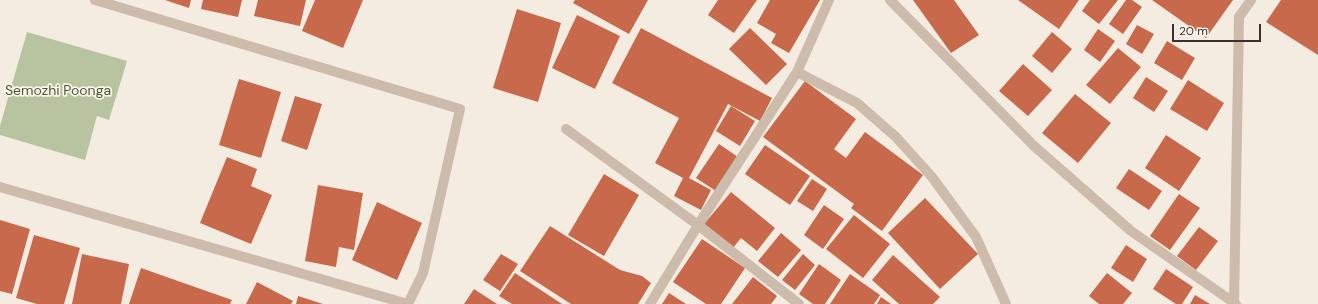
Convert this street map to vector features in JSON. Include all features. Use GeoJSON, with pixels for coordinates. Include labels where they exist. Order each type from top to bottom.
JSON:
{"type":"FeatureCollection","features":[{"type":"Feature","properties":{"kind":"street"},"geometry":{"type":"LineString","coordinates":[[0,187],[408,304],[423,272],[460,109],[96,0]]}},
{"type":"Feature","properties":{"kind":"street"},"geometry":{"type":"LineString","coordinates":[[650,304],[698,225],[797,72],[829,0]]}},
{"type":"Feature","properties":{"kind":"street"},"geometry":{"type":"LineString","coordinates":[[890,0],[1034,146],[1062,171],[1131,231],[1235,304]]}},
{"type":"Feature","properties":{"kind":"street"},"geometry":{"type":"LineString","coordinates":[[1235,304],[1239,17],[1251,0]]}},
{"type":"Feature","properties":{"kind":"street"},"geometry":{"type":"LineString","coordinates":[[797,72],[857,103],[896,137],[932,177],[976,237],[1006,304]]}},
{"type":"Feature","properties":{"kind":"street"},"geometry":{"type":"LineString","coordinates":[[566,129],[698,225],[799,304]]}},
{"type":"Feature","properties":{"kind":"green space","name":"Semozhi Poonga"},"geometry":{"type":"Polygon","coordinates":[[[27,32],[127,61],[109,120],[97,116],[85,160],[0,135],[0,126],[27,32]]]}},
{"type":"Feature","properties":{"kind":"building"},"geometry":{"type":"Polygon","coordinates":[[[165,0],[191,0],[189,8],[165,0]]]}},
{"type":"Feature","properties":{"kind":"building"},"geometry":{"type":"Polygon","coordinates":[[[203,0],[242,0],[238,17],[201,9],[203,0]]]}},
{"type":"Feature","properties":{"kind":"building"},"geometry":{"type":"Polygon","coordinates":[[[258,0],[306,0],[300,26],[254,16],[258,0]]]}},
{"type":"Feature","properties":{"kind":"building"},"geometry":{"type":"Polygon","coordinates":[[[315,0],[363,0],[343,48],[302,31],[315,0]]]}},
{"type":"Feature","properties":{"kind":"building"},"geometry":{"type":"Polygon","coordinates":[[[575,0],[648,0],[629,34],[573,3],[575,0]]]}},
{"type":"Feature","properties":{"kind":"building"},"geometry":{"type":"Polygon","coordinates":[[[718,0],[757,0],[734,33],[708,15],[718,0]]]}},
{"type":"Feature","properties":{"kind":"building"},"geometry":{"type":"Polygon","coordinates":[[[770,0],[820,0],[789,53],[771,43],[776,34],[757,23],[770,0]]]}},
{"type":"Feature","properties":{"kind":"building"},"geometry":{"type":"Polygon","coordinates":[[[913,0],[954,0],[979,35],[951,53],[913,0]]]}},
{"type":"Feature","properties":{"kind":"building"},"geometry":{"type":"Polygon","coordinates":[[[1018,0],[1079,0],[1059,29],[1018,0]]]}},
{"type":"Feature","properties":{"kind":"building"},"geometry":{"type":"Polygon","coordinates":[[[1090,0],[1118,0],[1099,24],[1082,11],[1090,0]]]}},
{"type":"Feature","properties":{"kind":"building"},"geometry":{"type":"Polygon","coordinates":[[[1126,0],[1132,0],[1142,7],[1123,34],[1109,24],[1126,0]]]}},
{"type":"Feature","properties":{"kind":"building"},"geometry":{"type":"Polygon","coordinates":[[[1152,0],[1233,0],[1206,38],[1152,0]]]}},
{"type":"Feature","properties":{"kind":"building"},"geometry":{"type":"Polygon","coordinates":[[[1281,0],[1318,0],[1318,55],[1266,22],[1281,0]]]}},
{"type":"Feature","properties":{"kind":"building"},"geometry":{"type":"Polygon","coordinates":[[[517,9],[561,23],[538,102],[493,88],[517,9]]]}},
{"type":"Feature","properties":{"kind":"building"},"geometry":{"type":"Polygon","coordinates":[[[577,15],[620,36],[595,89],[552,68],[577,15]]]}},
{"type":"Feature","properties":{"kind":"building"},"geometry":{"type":"Polygon","coordinates":[[[1137,25],[1154,34],[1142,54],[1126,44],[1137,25]]]}},
{"type":"Feature","properties":{"kind":"building"},"geometry":{"type":"Polygon","coordinates":[[[641,28],[772,98],[760,121],[728,104],[689,178],[711,190],[701,210],[674,196],[683,178],[655,163],[679,118],[612,83],[641,28]]]}},
{"type":"Feature","properties":{"kind":"building"},"geometry":{"type":"Polygon","coordinates":[[[750,28],[787,64],[766,85],[729,49],[750,28]]]}},
{"type":"Feature","properties":{"kind":"building"},"geometry":{"type":"Polygon","coordinates":[[[1098,29],[1115,41],[1100,62],[1084,50],[1098,29]]]}},
{"type":"Feature","properties":{"kind":"building"},"geometry":{"type":"Polygon","coordinates":[[[1052,32],[1072,49],[1052,73],[1032,56],[1052,32]]]}},
{"type":"Feature","properties":{"kind":"building"},"geometry":{"type":"Polygon","coordinates":[[[1167,41],[1195,58],[1182,80],[1154,63],[1167,41]]]}},
{"type":"Feature","properties":{"kind":"building"},"geometry":{"type":"Polygon","coordinates":[[[1118,48],[1141,67],[1110,104],[1086,85],[1118,48]]]}},
{"type":"Feature","properties":{"kind":"building"},"geometry":{"type":"Polygon","coordinates":[[[1023,64],[1052,90],[1028,116],[999,91],[1023,64]]]}},
{"type":"Feature","properties":{"kind":"building"},"geometry":{"type":"Polygon","coordinates":[[[1146,77],[1168,91],[1154,112],[1133,98],[1146,77]]]}},
{"type":"Feature","properties":{"kind":"building"},"geometry":{"type":"Polygon","coordinates":[[[239,79],[281,92],[261,158],[219,145],[239,79]]]}},
{"type":"Feature","properties":{"kind":"building"},"geometry":{"type":"Polygon","coordinates":[[[1188,80],[1224,103],[1207,131],[1170,109],[1188,80]]]}},
{"type":"Feature","properties":{"kind":"building"},"geometry":{"type":"Polygon","coordinates":[[[805,81],[856,119],[834,149],[846,158],[865,132],[923,175],[882,231],[851,208],[854,204],[763,137],[805,81]]]}},
{"type":"Feature","properties":{"kind":"building"},"geometry":{"type":"Polygon","coordinates":[[[1075,94],[1111,123],[1078,163],[1042,133],[1075,94]]]}},
{"type":"Feature","properties":{"kind":"building"},"geometry":{"type":"Polygon","coordinates":[[[295,96],[322,104],[307,150],[281,141],[295,96]]]}},
{"type":"Feature","properties":{"kind":"building"},"geometry":{"type":"Polygon","coordinates":[[[731,106],[755,121],[740,146],[716,131],[731,106]]]}},
{"type":"Feature","properties":{"kind":"building"},"geometry":{"type":"Polygon","coordinates":[[[1166,135],[1201,158],[1179,191],[1145,168],[1166,135]]]}},
{"type":"Feature","properties":{"kind":"building"},"geometry":{"type":"Polygon","coordinates":[[[719,144],[738,157],[716,191],[696,178],[719,144]]]}},
{"type":"Feature","properties":{"kind":"building"},"geometry":{"type":"Polygon","coordinates":[[[765,145],[810,176],[790,205],[745,174],[765,145]]]}},
{"type":"Feature","properties":{"kind":"building"},"geometry":{"type":"Polygon","coordinates":[[[227,157],[257,169],[251,186],[272,195],[251,244],[200,223],[227,157]]]}},
{"type":"Feature","properties":{"kind":"building"},"geometry":{"type":"Polygon","coordinates":[[[1129,169],[1162,191],[1149,210],[1116,188],[1129,169]]]}},
{"type":"Feature","properties":{"kind":"building"},"geometry":{"type":"Polygon","coordinates":[[[604,174],[639,195],[604,256],[568,235],[604,174]]]}},
{"type":"Feature","properties":{"kind":"building"},"geometry":{"type":"Polygon","coordinates":[[[812,179],[827,189],[813,211],[797,201],[812,179]]]}},
{"type":"Feature","properties":{"kind":"building"},"geometry":{"type":"Polygon","coordinates":[[[318,185],[363,193],[354,250],[339,247],[336,267],[305,261],[318,185]]]}},
{"type":"Feature","properties":{"kind":"building"},"geometry":{"type":"Polygon","coordinates":[[[731,192],[775,228],[757,251],[741,238],[733,248],[704,224],[731,192]]]}},
{"type":"Feature","properties":{"kind":"building"},"geometry":{"type":"Polygon","coordinates":[[[1179,194],[1200,208],[1170,250],[1150,236],[1179,194]]]}},
{"type":"Feature","properties":{"kind":"building"},"geometry":{"type":"Polygon","coordinates":[[[925,198],[978,254],[940,289],[888,233],[925,198]]]}},
{"type":"Feature","properties":{"kind":"building"},"geometry":{"type":"Polygon","coordinates":[[[377,202],[422,223],[397,280],[352,260],[377,202]]]}},
{"type":"Feature","properties":{"kind":"building"},"geometry":{"type":"Polygon","coordinates":[[[824,205],[844,219],[823,249],[804,235],[824,205]]]}},
{"type":"Feature","properties":{"kind":"building"},"geometry":{"type":"Polygon","coordinates":[[[854,215],[890,244],[863,278],[826,249],[854,215]]]}},
{"type":"Feature","properties":{"kind":"building"},"geometry":{"type":"Polygon","coordinates":[[[0,220],[30,229],[12,294],[0,291],[0,220]]]}},
{"type":"Feature","properties":{"kind":"building"},"geometry":{"type":"Polygon","coordinates":[[[550,226],[620,270],[642,276],[651,283],[638,304],[571,304],[520,271],[550,226]]]}},
{"type":"Feature","properties":{"kind":"building"},"geometry":{"type":"Polygon","coordinates":[[[1199,227],[1218,241],[1196,270],[1177,256],[1199,227]]]}},
{"type":"Feature","properties":{"kind":"building"},"geometry":{"type":"Polygon","coordinates":[[[781,233],[801,250],[778,277],[758,261],[781,233]]]}},
{"type":"Feature","properties":{"kind":"building"},"geometry":{"type":"Polygon","coordinates":[[[34,235],[80,248],[64,304],[37,304],[16,298],[34,235]]]}},
{"type":"Feature","properties":{"kind":"building"},"geometry":{"type":"Polygon","coordinates":[[[702,239],[745,268],[721,304],[706,304],[673,282],[702,239]]]}},
{"type":"Feature","properties":{"kind":"building"},"geometry":{"type":"Polygon","coordinates":[[[1126,245],[1147,259],[1133,282],[1111,268],[1126,245]]]}},
{"type":"Feature","properties":{"kind":"building"},"geometry":{"type":"Polygon","coordinates":[[[82,254],[129,264],[121,304],[72,304],[82,254]]]}},
{"type":"Feature","properties":{"kind":"building"},"geometry":{"type":"Polygon","coordinates":[[[501,254],[518,264],[500,291],[483,280],[501,254]]]}},
{"type":"Feature","properties":{"kind":"building"},"geometry":{"type":"Polygon","coordinates":[[[803,254],[815,265],[795,290],[782,280],[803,254]]]}},
{"type":"Feature","properties":{"kind":"building"},"geometry":{"type":"Polygon","coordinates":[[[893,255],[940,297],[933,304],[899,304],[872,280],[893,255]]]}},
{"type":"Feature","properties":{"kind":"building"},"geometry":{"type":"Polygon","coordinates":[[[819,264],[841,280],[825,304],[813,304],[799,294],[819,264]]]}},
{"type":"Feature","properties":{"kind":"building"},"geometry":{"type":"Polygon","coordinates":[[[141,268],[232,300],[230,304],[129,304],[141,268]]]}},
{"type":"Feature","properties":{"kind":"building"},"geometry":{"type":"Polygon","coordinates":[[[1166,269],[1193,287],[1182,304],[1176,304],[1153,289],[1166,269]]]}},
{"type":"Feature","properties":{"kind":"building"},"geometry":{"type":"Polygon","coordinates":[[[515,273],[562,304],[512,304],[499,296],[515,273]]]}},
{"type":"Feature","properties":{"kind":"building"},"geometry":{"type":"Polygon","coordinates":[[[1107,273],[1132,293],[1123,304],[1099,304],[1089,296],[1107,273]]]}},
{"type":"Feature","properties":{"kind":"building"},"geometry":{"type":"Polygon","coordinates":[[[850,274],[880,295],[874,304],[830,304],[850,274]]]}},
{"type":"Feature","properties":{"kind":"building"},"geometry":{"type":"Polygon","coordinates":[[[753,277],[777,296],[771,304],[732,304],[753,277]]]}},
{"type":"Feature","properties":{"kind":"building"},"geometry":{"type":"Polygon","coordinates":[[[257,282],[293,301],[291,304],[246,304],[257,282]]]}},
{"type":"Feature","properties":{"kind":"building"},"geometry":{"type":"Polygon","coordinates":[[[474,289],[497,304],[464,304],[474,289]]]}},
{"type":"Feature","properties":{"kind":"building"},"geometry":{"type":"Polygon","coordinates":[[[669,293],[686,304],[662,304],[669,293]]]}},
{"type":"Feature","properties":{"kind":"building"},"geometry":{"type":"Polygon","coordinates":[[[1195,295],[1210,304],[1190,304],[1195,295]]]}},
{"type":"Feature","properties":{"kind":"building"},"geometry":{"type":"Polygon","coordinates":[[[298,296],[323,304],[296,304],[298,296]]]}},
{"type":"Feature","properties":{"kind":"building"},"geometry":{"type":"Polygon","coordinates":[[[881,297],[891,304],[877,304],[881,297]]]}}]}
